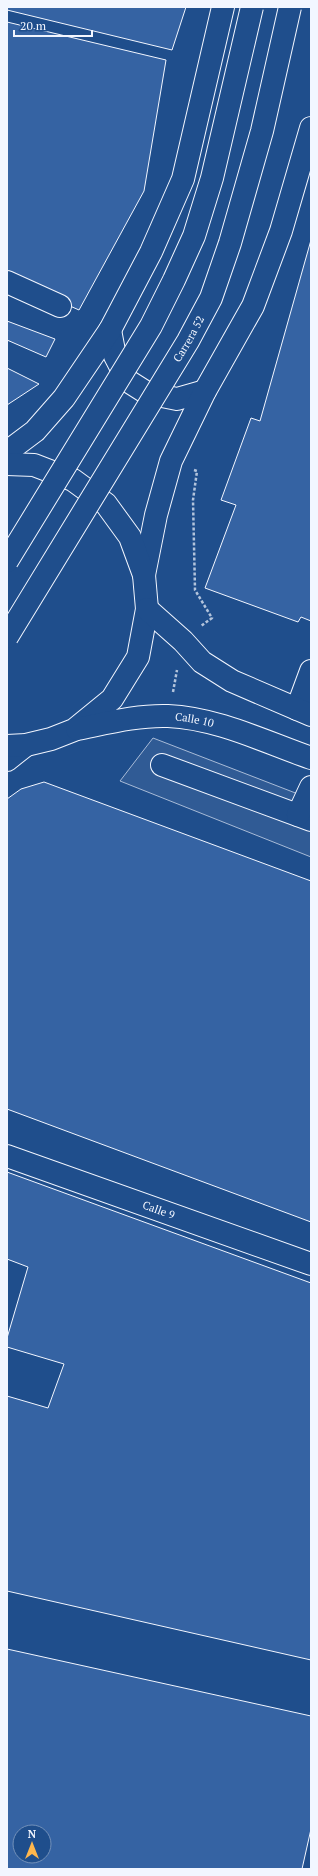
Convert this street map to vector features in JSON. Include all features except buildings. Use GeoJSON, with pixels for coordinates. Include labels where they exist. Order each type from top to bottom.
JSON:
{"type":"FeatureCollection","features":[{"type":"Feature","properties":{"kind":"main road"},"geometry":{"type":"LineString","coordinates":[[7,452],[35,431],[64,398],[110,330],[151,252],[183,179],[223,7]]}},
{"type":"Feature","properties":{"kind":"main road"},"geometry":{"type":"LineString","coordinates":[[7,561],[151,326],[194,236],[212,178],[252,7]]}},
{"type":"Feature","properties":{"kind":"main road","name":"Carrera 52"},"geometry":{"type":"LineString","coordinates":[[7,638],[188,341],[210,298],[230,243],[247,187],[262,131],[290,7]]}},
{"type":"Feature","properties":{"kind":"main road"},"geometry":{"type":"LineString","coordinates":[[144,575],[156,515],[171,461],[204,391],[253,306],[281,230],[311,128]]}},
{"type":"Feature","properties":{"kind":"main road"},"geometry":{"type":"LineString","coordinates":[[7,282],[60,306]]}},
{"type":"Feature","properties":{"kind":"main road"},"geometry":{"type":"LineString","coordinates":[[110,330],[115,356],[128,381],[146,393],[177,399],[204,391]]}},
{"type":"Feature","properties":{"kind":"main road"},"geometry":{"type":"LineString","coordinates":[[7,464],[34,465],[73,480],[106,504],[130,537],[144,575],[147,609],[138,656],[112,699],[74,730],[51,739],[17,746],[7,760]]}},
{"type":"Feature","properties":{"kind":"main road"},"geometry":{"type":"LineString","coordinates":[[147,609],[183,641],[202,662],[232,681],[304,712],[311,671]]}},
{"type":"Feature","properties":{"kind":"main road","name":"Calle 10"},"geometry":{"type":"LineString","coordinates":[[74,730],[134,718],[168,716],[214,724],[311,758]]}},
{"type":"Feature","properties":{"kind":"main road"},"geometry":{"type":"LineString","coordinates":[[162,765],[304,818],[311,787]]}},
{"type":"Feature","properties":{"kind":"main road","name":"Calle 9"},"geometry":{"type":"LineString","coordinates":[[7,1156],[311,1264]]}},
{"type":"Feature","properties":{"kind":"shaded area"},"geometry":{"type":"Polygon","coordinates":[[[153,738],[311,799],[311,857],[120,781],[153,738]]]}}]}
